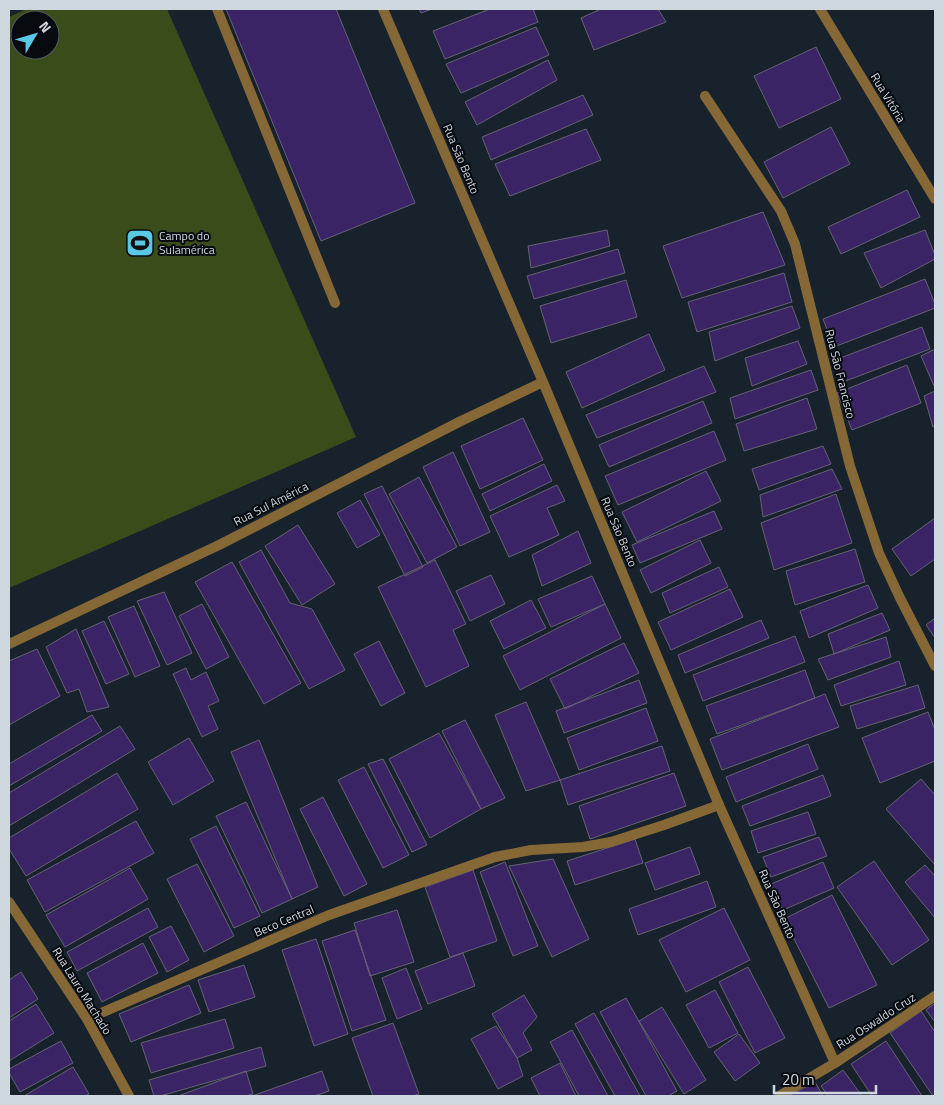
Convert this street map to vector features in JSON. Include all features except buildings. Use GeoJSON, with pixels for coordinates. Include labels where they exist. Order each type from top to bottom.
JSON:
{"type":"FeatureCollection","features":[{"type":"Feature","properties":{"kind":"street"},"geometry":{"type":"LineString","coordinates":[[216,9],[336,302]]}},
{"type":"Feature","properties":{"kind":"street","name":"Rua São Bento"},"geometry":{"type":"LineString","coordinates":[[384,9],[543,382],[719,805],[835,1063]]}},
{"type":"Feature","properties":{"kind":"street","name":"Rua Vitória"},"geometry":{"type":"LineString","coordinates":[[820,9],[935,200]]}},
{"type":"Feature","properties":{"kind":"street","name":"Rua São Francisco"},"geometry":{"type":"LineString","coordinates":[[705,96],[781,211],[795,244],[850,466],[879,553],[935,666]]}},
{"type":"Feature","properties":{"kind":"street","name":"Rua Sul América"},"geometry":{"type":"LineString","coordinates":[[9,644],[219,545],[461,421],[543,382]]}},
{"type":"Feature","properties":{"kind":"street","name":"Beco Central"},"geometry":{"type":"LineString","coordinates":[[87,1019],[329,915],[495,857],[532,850],[583,848],[611,842],[719,805]]}},
{"type":"Feature","properties":{"kind":"street","name":"Rua Lauro Machado"},"geometry":{"type":"LineString","coordinates":[[9,902],[87,1019],[125,1095]]}},
{"type":"Feature","properties":{"kind":"street","name":"Rua Oswaldo Cruz"},"geometry":{"type":"LineString","coordinates":[[779,1096],[835,1063],[935,996]]}},
{"type":"Feature","properties":{"kind":"green space","name":"Campo do Sulamérica"},"geometry":{"type":"Polygon","coordinates":[[[167,9],[356,437],[9,588],[9,17],[10,60],[60,60],[60,10],[25,10],[167,9]]]}},
{"type":"Feature","properties":{"kind":"place","name":"Campo do Sulamérica"},"geometry":{"type":"Point","coordinates":[140,243]}}]}
